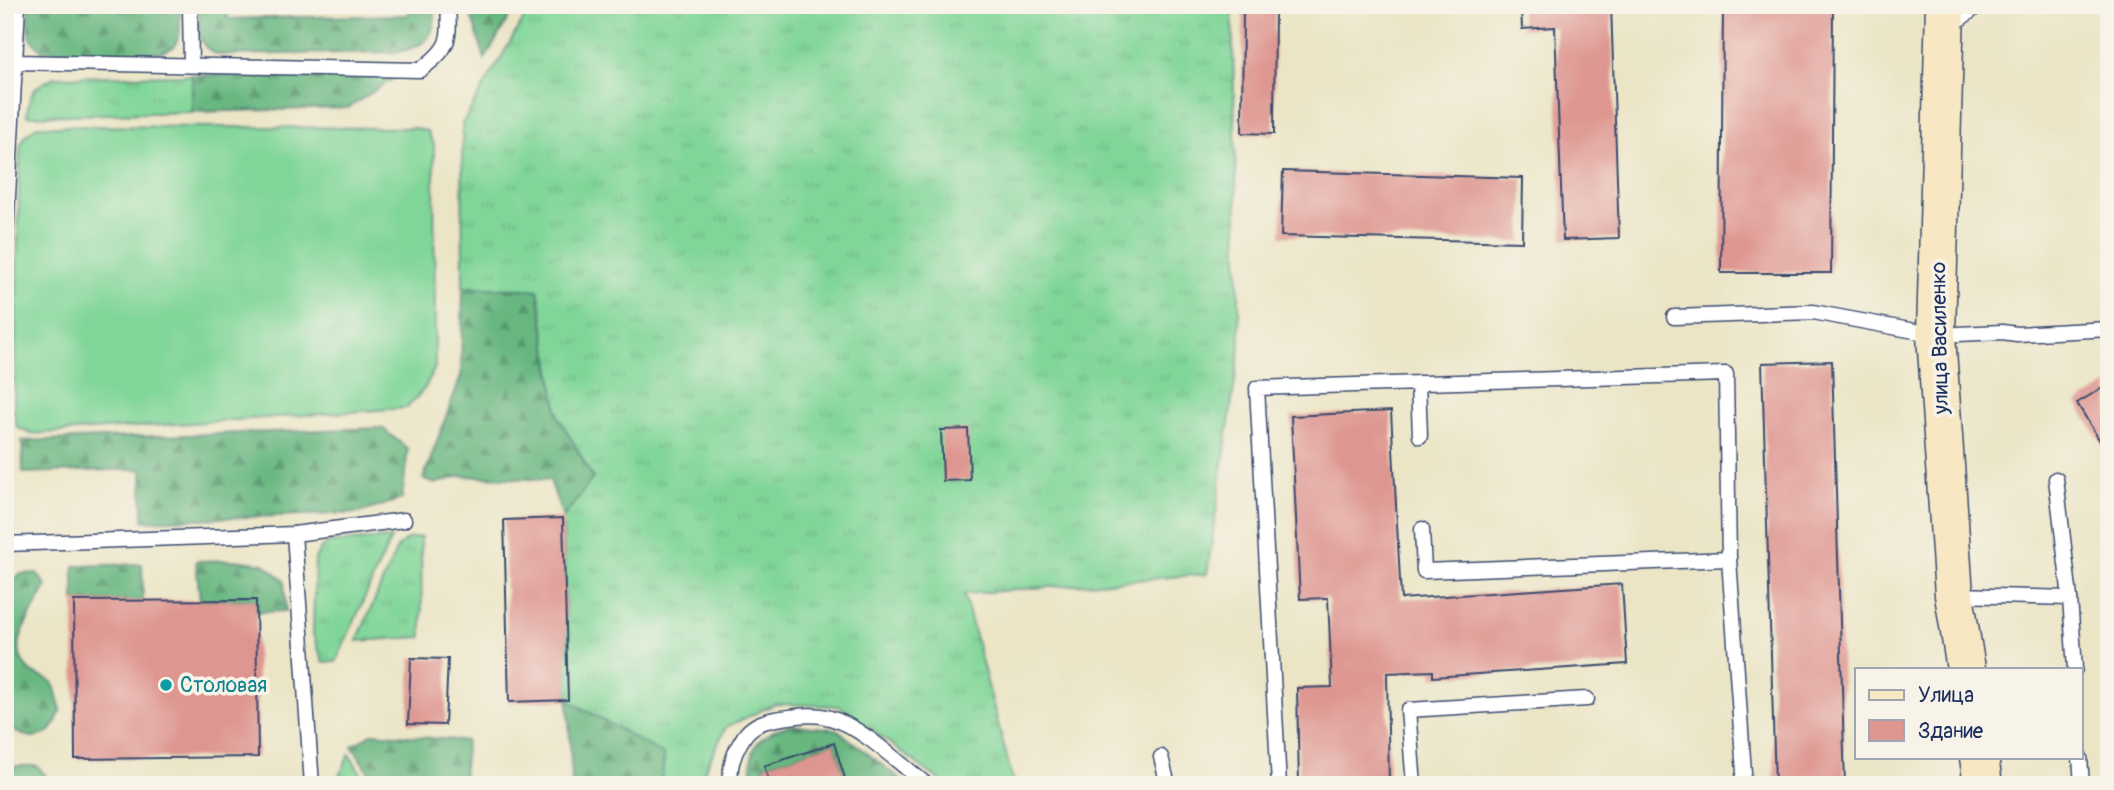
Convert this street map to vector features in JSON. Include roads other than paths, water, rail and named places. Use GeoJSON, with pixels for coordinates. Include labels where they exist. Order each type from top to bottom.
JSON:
{"type":"FeatureCollection","features":[{"type":"Feature","properties":{"kind":"main road","name":"улица Василенко"},"geometry":{"type":"LineString","coordinates":[[1945,18],[1936,335],[1954,595],[1966,668]]}},
{"type":"Feature","properties":{"kind":"main road"},"geometry":{"type":"LineString","coordinates":[[1979,758],[1983,785]]}},
{"type":"Feature","properties":{"kind":"lane"},"geometry":{"type":"LineString","coordinates":[[5,253],[18,5]]}},
{"type":"Feature","properties":{"kind":"lane"},"geometry":{"type":"LineString","coordinates":[[190,5],[191,65]]}},
{"type":"Feature","properties":{"kind":"lane"},"geometry":{"type":"LineString","coordinates":[[15,62],[420,70],[442,54],[449,32],[449,5]]}},
{"type":"Feature","properties":{"kind":"lane"},"geometry":{"type":"LineString","coordinates":[[1945,18],[1979,5]]}},
{"type":"Feature","properties":{"kind":"lane"},"geometry":{"type":"LineString","coordinates":[[1674,317],[1813,312],[1936,335],[2109,329]]}},
{"type":"Feature","properties":{"kind":"lane"},"geometry":{"type":"LineString","coordinates":[[1279,785],[1257,388],[1726,374],[1729,559],[1744,773],[1740,785]]}},
{"type":"Feature","properties":{"kind":"lane"},"geometry":{"type":"LineString","coordinates":[[1418,383],[1420,436]]}},
{"type":"Feature","properties":{"kind":"lane"},"geometry":{"type":"LineString","coordinates":[[2056,479],[2075,668]]}},
{"type":"Feature","properties":{"kind":"lane"},"geometry":{"type":"LineString","coordinates":[[5,544],[294,534],[404,520]]}},
{"type":"Feature","properties":{"kind":"lane"},"geometry":{"type":"LineString","coordinates":[[1422,529],[1424,571],[1729,559]]}},
{"type":"Feature","properties":{"kind":"lane"},"geometry":{"type":"LineString","coordinates":[[294,534],[312,785]]}},
{"type":"Feature","properties":{"kind":"lane"},"geometry":{"type":"LineString","coordinates":[[1954,595],[2070,598]]}},
{"type":"Feature","properties":{"kind":"lane"},"geometry":{"type":"LineString","coordinates":[[1413,785],[1408,710],[1587,699]]}},
{"type":"Feature","properties":{"kind":"lane"},"geometry":{"type":"LineString","coordinates":[[732,785],[729,774],[736,748],[749,730],[766,720],[811,715],[831,718],[854,729],[927,785]]}},
{"type":"Feature","properties":{"kind":"lane"},"geometry":{"type":"LineString","coordinates":[[1161,757],[1168,785]]}},
{"type":"Feature","properties":{"kind":"lane"},"geometry":{"type":"LineString","coordinates":[[2080,758],[2082,785]]}},
{"type":"Feature","properties":{"kind":"place","name":"Столовая"},"geometry":{"type":"Point","coordinates":[166,685]}}]}
